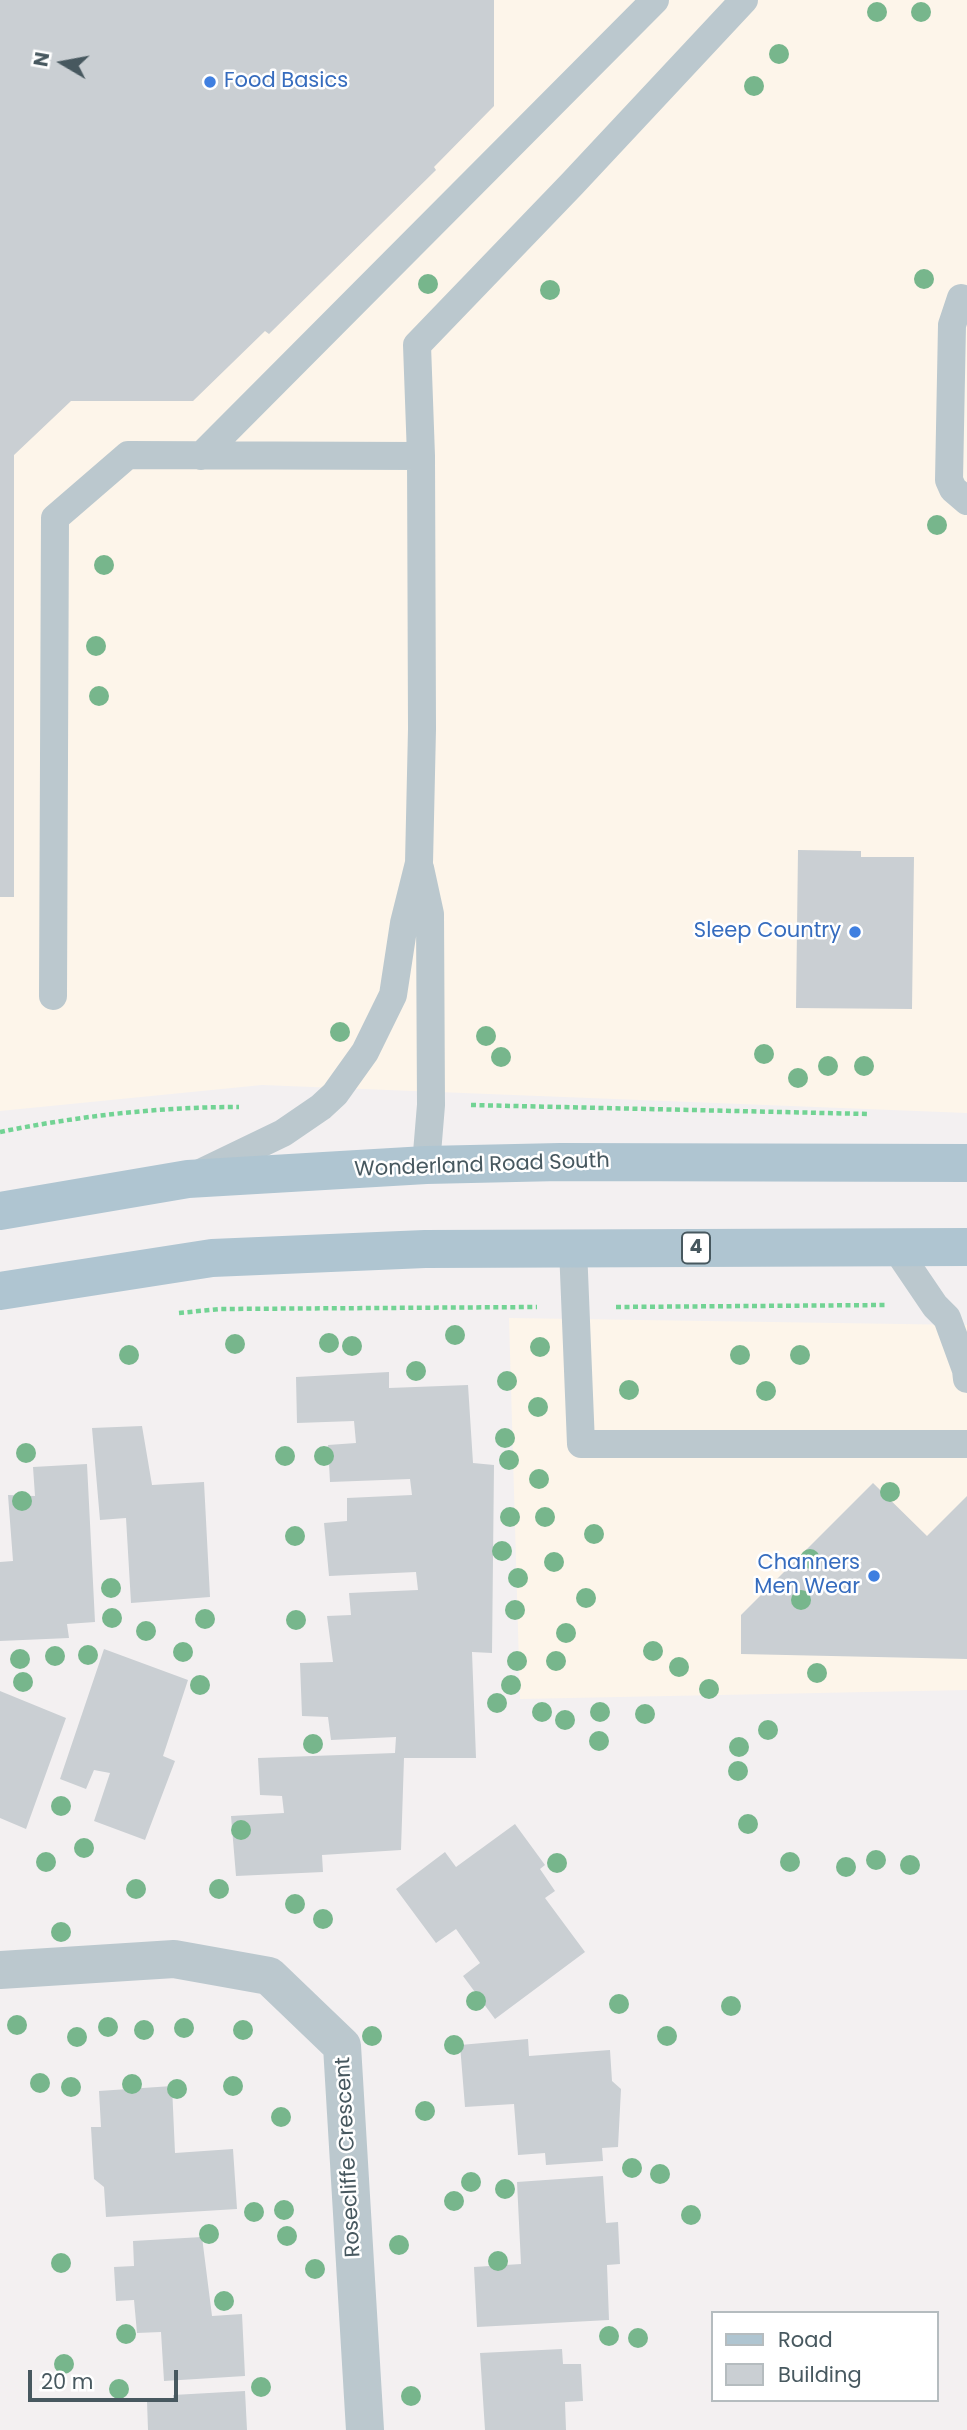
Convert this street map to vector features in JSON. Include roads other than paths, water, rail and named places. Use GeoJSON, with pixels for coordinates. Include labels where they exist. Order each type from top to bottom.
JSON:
{"type":"FeatureCollection","features":[{"type":"Feature","properties":{"kind":"main road","name":"Wonderland Road South"},"geometry":{"type":"LineString","coordinates":[[0,1211],[188,1179],[426,1165],[560,1162],[967,1163]]}},
{"type":"Feature","properties":{"kind":"main road","name":"4"},"geometry":{"type":"LineString","coordinates":[[0,1291],[212,1258],[425,1250],[967,1247]]}},
{"type":"Feature","properties":{"kind":"street","name":"Rosecliffe Crescent"},"geometry":{"type":"LineString","coordinates":[[0,1970],[174,1959],[269,1976],[342,2046],[365,2430]]}},
{"type":"Feature","properties":{"kind":"lane"},"geometry":{"type":"LineString","coordinates":[[201,456],[655,0]]}},
{"type":"Feature","properties":{"kind":"lane"},"geometry":{"type":"LineString","coordinates":[[188,1179],[283,1133],[321,1107],[349,1077],[365,1052],[393,995],[404,923],[419,863],[422,729],[421,456],[416,345],[572,184],[744,0]]}},
{"type":"Feature","properties":{"kind":"lane"},"geometry":{"type":"LineString","coordinates":[[961,298],[952,325],[949,480],[953,489],[967,501]]}},
{"type":"Feature","properties":{"kind":"lane"},"geometry":{"type":"LineString","coordinates":[[53,996],[55,517],[128,455],[421,456]]}},
{"type":"Feature","properties":{"kind":"lane"},"geometry":{"type":"LineString","coordinates":[[419,863],[430,914],[431,1105],[426,1165]]}},
{"type":"Feature","properties":{"kind":"lane"},"geometry":{"type":"LineString","coordinates":[[895,1247],[935,1306],[947,1318],[967,1379]]}},
{"type":"Feature","properties":{"kind":"lane"},"geometry":{"type":"LineString","coordinates":[[573,1248],[581,1444],[967,1444]]}},
{"type":"Feature","properties":{"kind":"place","name":"Food Basics"},"geometry":{"type":"Point","coordinates":[210,82]}},
{"type":"Feature","properties":{"kind":"place","name":"Sleep Country"},"geometry":{"type":"Point","coordinates":[855,932]}},
{"type":"Feature","properties":{"kind":"place","name":"Channers Men Wear"},"geometry":{"type":"Point","coordinates":[874,1576]}}]}
